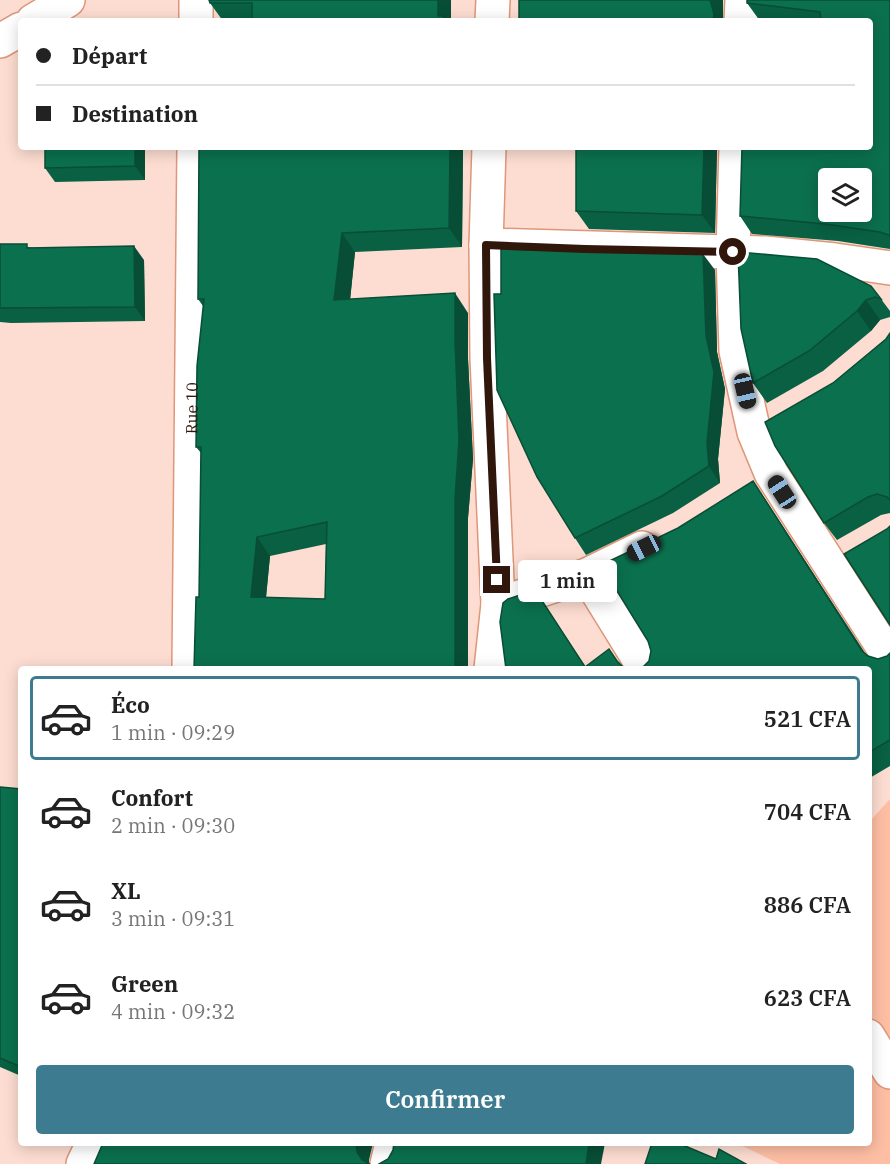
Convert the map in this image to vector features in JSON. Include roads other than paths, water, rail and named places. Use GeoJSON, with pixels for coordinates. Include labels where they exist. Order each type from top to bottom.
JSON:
{"type":"FeatureCollection","features":[{"type":"Feature","properties":{"kind":"street"},"geometry":{"type":"LineString","coordinates":[[38,18],[68,0]]}},
{"type":"Feature","properties":{"kind":"street"},"geometry":{"type":"LineString","coordinates":[[196,0],[196,18]]}},
{"type":"Feature","properties":{"kind":"street"},"geometry":{"type":"LineString","coordinates":[[492,18],[493,0]]}},
{"type":"Feature","properties":{"kind":"street"},"geometry":{"type":"LineString","coordinates":[[741,18],[742,0]]}},
{"type":"Feature","properties":{"kind":"street"},"geometry":{"type":"LineString","coordinates":[[0,41],[18,30]]}},
{"type":"Feature","properties":{"kind":"street","name":"Rue 10"},"geometry":{"type":"LineString","coordinates":[[189,666],[194,150]]}},
{"type":"Feature","properties":{"kind":"street"},"geometry":{"type":"LineString","coordinates":[[489,150],[486,245],[487,358],[498,604],[491,666]]}},
{"type":"Feature","properties":{"kind":"street"},"geometry":{"type":"LineString","coordinates":[[736,150],[733,252],[736,351],[754,432],[761,479],[830,566],[890,658]]}},
{"type":"Feature","properties":{"kind":"street"},"geometry":{"type":"LineString","coordinates":[[486,245],[765,253],[890,268]]}},
{"type":"Feature","properties":{"kind":"street"},"geometry":{"type":"LineString","coordinates":[[754,432],[784,414]]}},
{"type":"Feature","properties":{"kind":"street"},"geometry":{"type":"LineString","coordinates":[[498,604],[587,575],[671,534]]}},
{"type":"Feature","properties":{"kind":"street"},"geometry":{"type":"LineString","coordinates":[[830,566],[860,548]]}},
{"type":"Feature","properties":{"kind":"street"},"geometry":{"type":"LineString","coordinates":[[587,575],[643,666]]}},
{"type":"Feature","properties":{"kind":"street"},"geometry":{"type":"LineString","coordinates":[[872,1043],[890,1072]]}},
{"type":"Feature","properties":{"kind":"street"},"geometry":{"type":"LineString","coordinates":[[83,1164],[92,1146]]}},
{"type":"Feature","properties":{"kind":"street"},"geometry":{"type":"LineString","coordinates":[[387,1164],[391,1146]]}}]}
